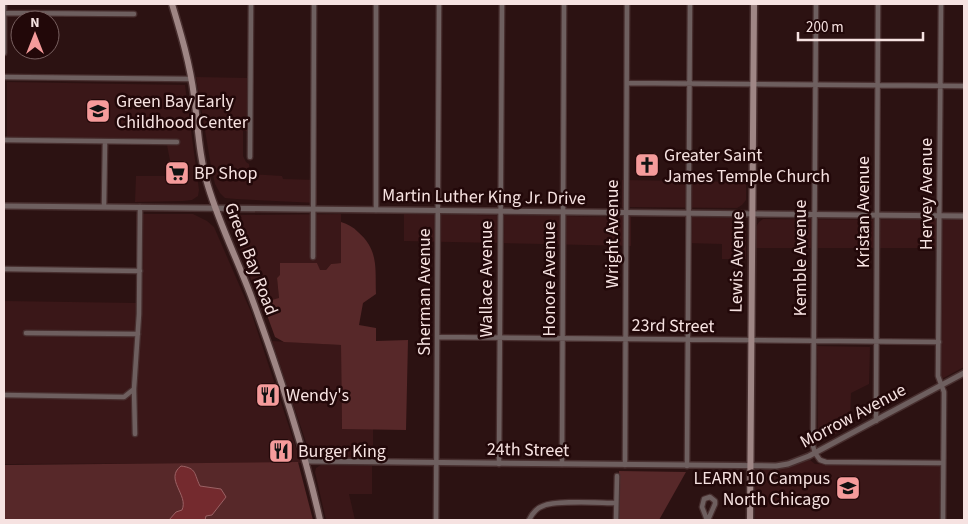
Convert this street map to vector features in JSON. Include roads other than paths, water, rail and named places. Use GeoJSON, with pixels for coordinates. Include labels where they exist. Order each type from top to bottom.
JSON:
{"type":"FeatureCollection","features":[{"type":"Feature","properties":{"kind":"main road","name":"Green Bay Road"},"geometry":{"type":"LineString","coordinates":[[172,4],[191,79],[207,184],[252,299],[306,461],[320,520]]}},
{"type":"Feature","properties":{"kind":"main road","name":"Lewis Avenue"},"geometry":{"type":"LineString","coordinates":[[750,520],[754,4]]}},
{"type":"Feature","properties":{"kind":"street"},"geometry":{"type":"LineString","coordinates":[[4,4],[4,53]]}},
{"type":"Feature","properties":{"kind":"street"},"geometry":{"type":"LineString","coordinates":[[250,157],[251,4]]}},
{"type":"Feature","properties":{"kind":"street"},"geometry":{"type":"LineString","coordinates":[[313,257],[314,4]]}},
{"type":"Feature","properties":{"kind":"street"},"geometry":{"type":"LineString","coordinates":[[376,4],[376,210]]}},
{"type":"Feature","properties":{"kind":"street","name":"Sherman Avenue"},"geometry":{"type":"LineString","coordinates":[[436,520],[439,4]]}},
{"type":"Feature","properties":{"kind":"street","name":"Wallace Avenue"},"geometry":{"type":"LineString","coordinates":[[499,464],[502,4]]}},
{"type":"Feature","properties":{"kind":"street","name":"Honore Avenue"},"geometry":{"type":"LineString","coordinates":[[562,464],[564,4]]}},
{"type":"Feature","properties":{"kind":"street","name":"Wright Avenue"},"geometry":{"type":"LineString","coordinates":[[624,465],[627,4]]}},
{"type":"Feature","properties":{"kind":"street"},"geometry":{"type":"LineString","coordinates":[[687,466],[690,4]]}},
{"type":"Feature","properties":{"kind":"street","name":"Kemble Avenue"},"geometry":{"type":"LineString","coordinates":[[815,453],[813,446],[813,341],[816,4]]}},
{"type":"Feature","properties":{"kind":"street","name":"Kristan Avenue"},"geometry":{"type":"LineString","coordinates":[[876,420],[878,4]]}},
{"type":"Feature","properties":{"kind":"street","name":"Hervey Avenue"},"geometry":{"type":"LineString","coordinates":[[941,4],[938,376],[944,392],[943,520]]}},
{"type":"Feature","properties":{"kind":"street"},"geometry":{"type":"LineString","coordinates":[[4,13],[134,14]]}},
{"type":"Feature","properties":{"kind":"street"},"geometry":{"type":"LineString","coordinates":[[4,77],[191,79]]}},
{"type":"Feature","properties":{"kind":"street"},"geometry":{"type":"LineString","coordinates":[[627,83],[964,86]]}},
{"type":"Feature","properties":{"kind":"street"},"geometry":{"type":"LineString","coordinates":[[4,140],[177,142]]}},
{"type":"Feature","properties":{"kind":"street"},"geometry":{"type":"LineString","coordinates":[[104,206],[105,142]]}},
{"type":"Feature","properties":{"kind":"street","name":"Martin Luther King Jr. Drive"},"geometry":{"type":"LineString","coordinates":[[4,206],[964,216]]}},
{"type":"Feature","properties":{"kind":"street"},"geometry":{"type":"LineString","coordinates":[[135,434],[134,389],[138,334],[140,207]]}},
{"type":"Feature","properties":{"kind":"street"},"geometry":{"type":"LineString","coordinates":[[4,269],[140,271]]}},
{"type":"Feature","properties":{"kind":"street"},"geometry":{"type":"LineString","coordinates":[[26,333],[138,334]]}},
{"type":"Feature","properties":{"kind":"street","name":"23rd Street"},"geometry":{"type":"LineString","coordinates":[[437,337],[939,342]]}},
{"type":"Feature","properties":{"kind":"street","name":"Morrow Avenue"},"geometry":{"type":"LineString","coordinates":[[750,467],[782,465],[795,462],[964,373]]}},
{"type":"Feature","properties":{"kind":"street"},"geometry":{"type":"LineString","coordinates":[[4,395],[124,397],[134,389]]}},
{"type":"Feature","properties":{"kind":"street"},"geometry":{"type":"LineString","coordinates":[[815,453],[820,460],[826,462],[943,463]]}},
{"type":"Feature","properties":{"kind":"street","name":"24th Street"},"geometry":{"type":"LineString","coordinates":[[306,461],[750,467]]}},
{"type":"Feature","properties":{"kind":"street"},"geometry":{"type":"LineString","coordinates":[[616,520],[617,476]]}},
{"type":"Feature","properties":{"kind":"street"},"geometry":{"type":"LineString","coordinates":[[710,497],[715,500],[715,504],[708,520],[702,503],[705,498],[710,497]]}},
{"type":"Feature","properties":{"kind":"street"},"geometry":{"type":"LineString","coordinates":[[529,520],[536,511],[549,504],[616,504]]}},
{"type":"Feature","properties":{"kind":"place","name":"Green Bay Early Childhood Center"},"geometry":{"type":"Point","coordinates":[98,111]}},
{"type":"Feature","properties":{"kind":"place","name":"Greater Saint James Temple Church"},"geometry":{"type":"Point","coordinates":[647,165]}},
{"type":"Feature","properties":{"kind":"place","name":"BP Shop"},"geometry":{"type":"Point","coordinates":[177,173]}},
{"type":"Feature","properties":{"kind":"place","name":"Wendy's"},"geometry":{"type":"Point","coordinates":[268,395]}},
{"type":"Feature","properties":{"kind":"place","name":"Burger King"},"geometry":{"type":"Point","coordinates":[281,451]}},
{"type":"Feature","properties":{"kind":"place","name":"LEARN 10 Campus North Chicago"},"geometry":{"type":"Point","coordinates":[848,488]}}]}
